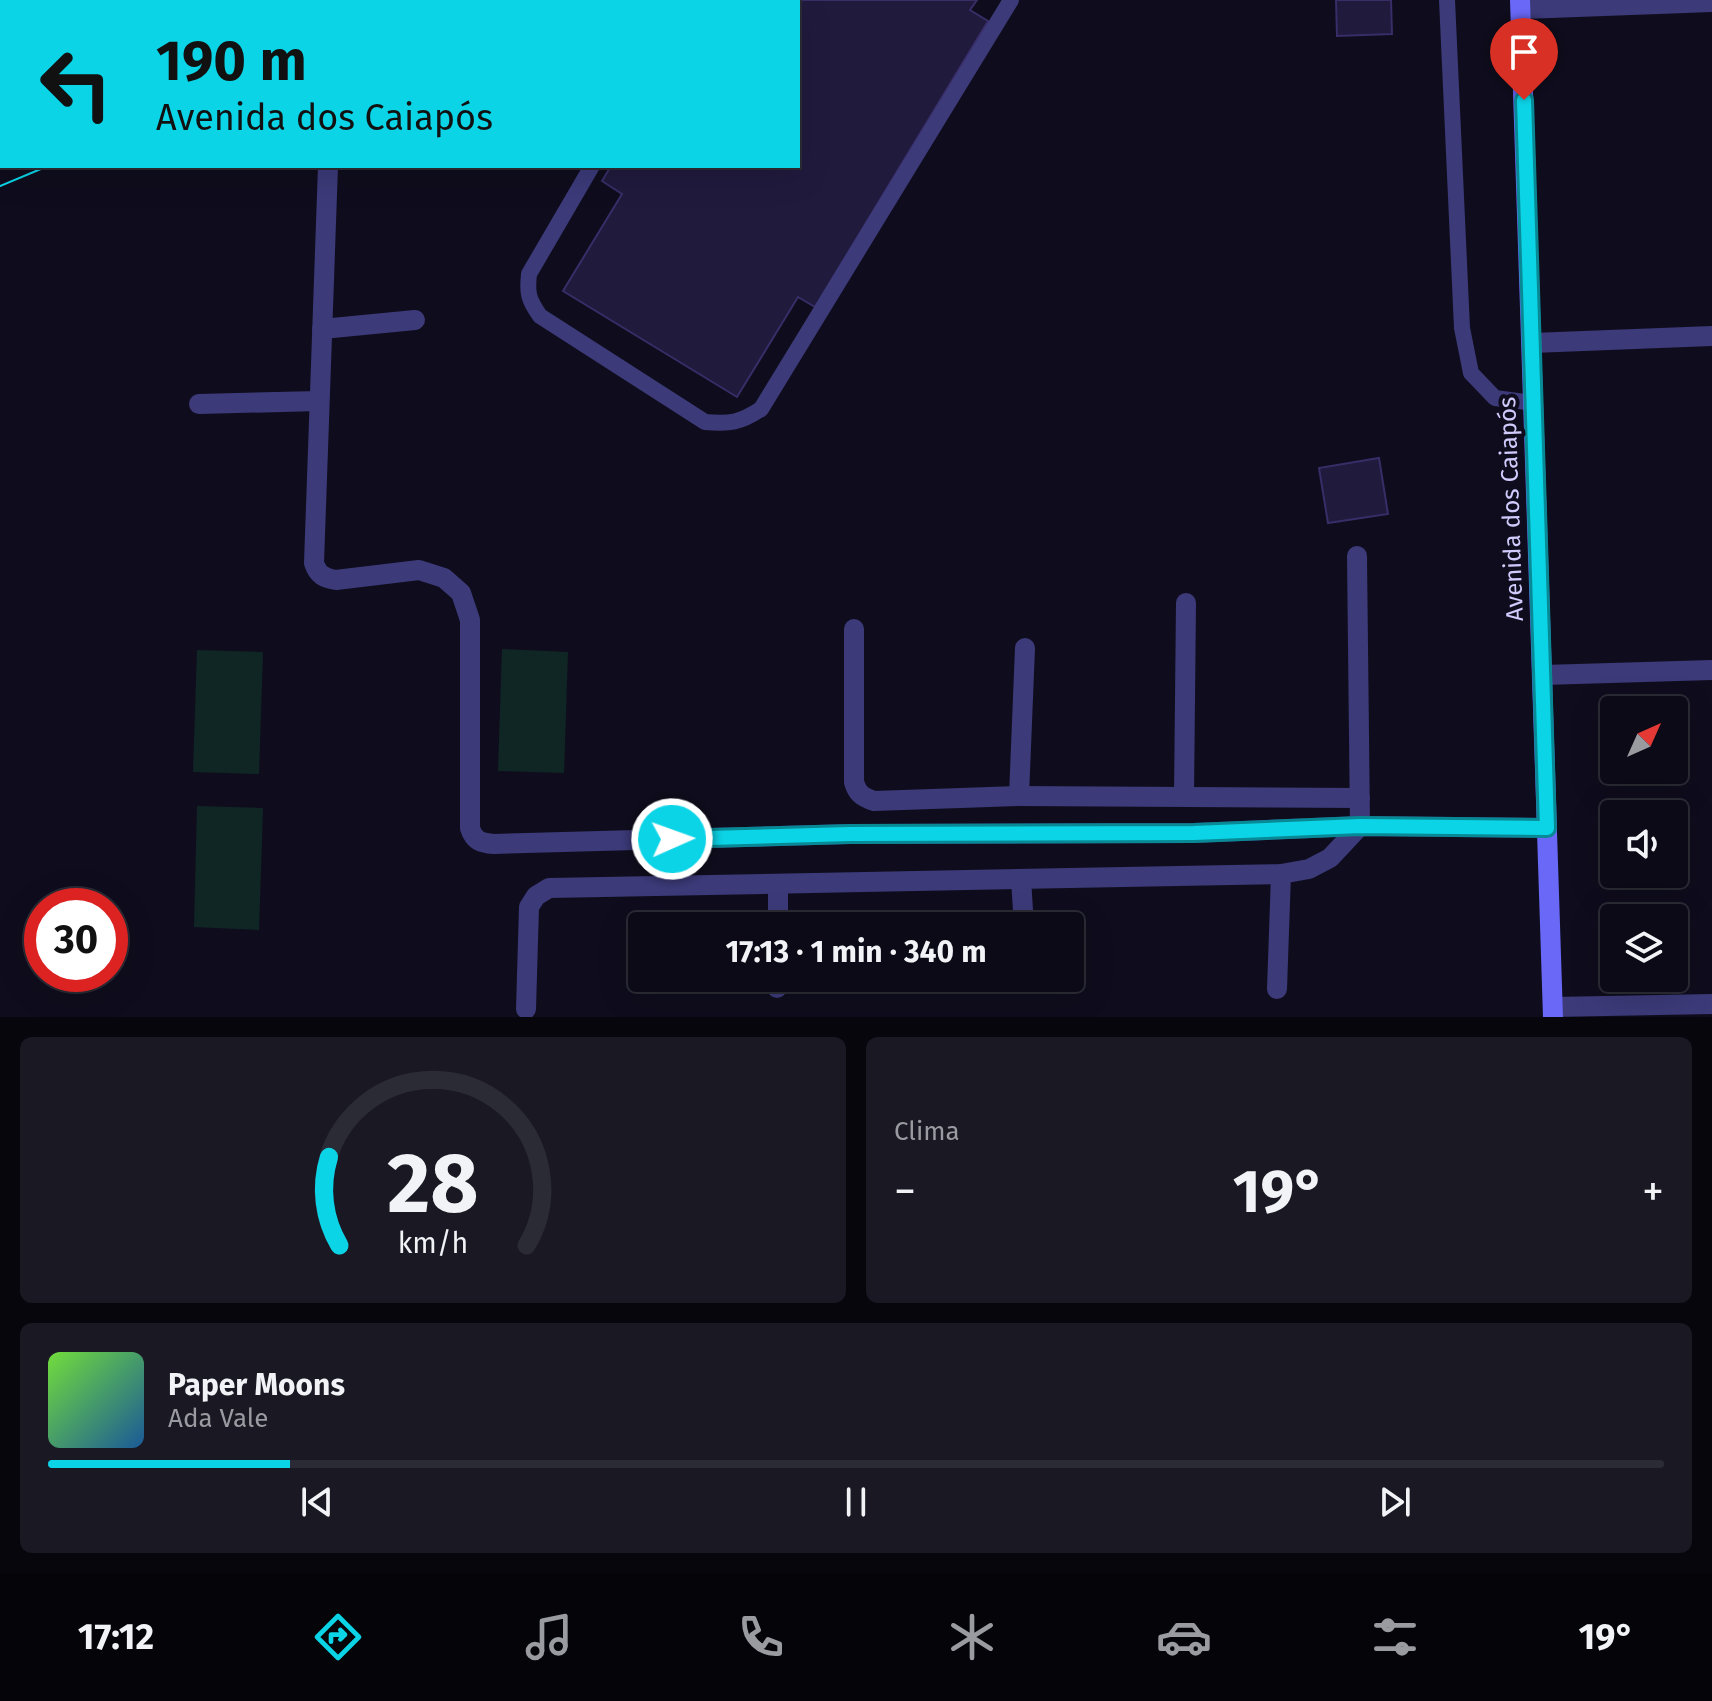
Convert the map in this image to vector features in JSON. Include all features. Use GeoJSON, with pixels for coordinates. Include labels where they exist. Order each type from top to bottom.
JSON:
{"type":"FeatureCollection","features":[{"type":"Feature","properties":{"kind":"main road","name":"Avenida dos Caiapós"},"geometry":{"type":"LineString","coordinates":[[1520,4],[1553,1012]]}},
{"type":"Feature","properties":{"kind":"street"},"geometry":{"type":"LineString","coordinates":[[1520,4],[1712,2]]}},
{"type":"Feature","properties":{"kind":"street"},"geometry":{"type":"LineString","coordinates":[[328,168],[314,563],[317,572],[325,578],[336,580],[419,570],[444,578],[461,593],[470,620],[470,828],[473,837],[482,843],[850,834],[1194,833],[1360,826],[1547,828]]}},
{"type":"Feature","properties":{"kind":"street"},"geometry":{"type":"LineString","coordinates":[[322,329],[415,320]]}},
{"type":"Feature","properties":{"kind":"street"},"geometry":{"type":"LineString","coordinates":[[1532,343],[1712,336]]}},
{"type":"Feature","properties":{"kind":"street"},"geometry":{"type":"LineString","coordinates":[[199,404],[319,401]]}},
{"type":"Feature","properties":{"kind":"street"},"geometry":{"type":"LineString","coordinates":[[526,1009],[529,907],[536,896],[549,888],[1281,874],[1309,869],[1330,858],[1360,826],[1357,556]]}},
{"type":"Feature","properties":{"kind":"street"},"geometry":{"type":"LineString","coordinates":[[1184,796],[1186,603]]}},
{"type":"Feature","properties":{"kind":"street"},"geometry":{"type":"LineString","coordinates":[[854,629],[854,782],[863,798],[874,801],[1019,796],[1360,798]]}},
{"type":"Feature","properties":{"kind":"street"},"geometry":{"type":"LineString","coordinates":[[1019,796],[1025,648]]}},
{"type":"Feature","properties":{"kind":"street"},"geometry":{"type":"LineString","coordinates":[[1543,675],[1712,670]]}},
{"type":"Feature","properties":{"kind":"street"},"geometry":{"type":"LineString","coordinates":[[1277,989],[1281,874]]}},
{"type":"Feature","properties":{"kind":"street"},"geometry":{"type":"LineString","coordinates":[[1021,879],[1023,912]]}},
{"type":"Feature","properties":{"kind":"street"},"geometry":{"type":"LineString","coordinates":[[778,884],[778,912]]}},
{"type":"Feature","properties":{"kind":"street"},"geometry":{"type":"LineString","coordinates":[[1553,1012],[1712,1004]]}},
{"type":"Feature","properties":{"kind":"lane"},"geometry":{"type":"LineString","coordinates":[[591,168],[529,274],[527,292],[531,304],[540,316],[705,422],[726,424],[745,419],[761,409],[1011,0]]}},
{"type":"Feature","properties":{"kind":"lane"},"geometry":{"type":"LineString","coordinates":[[1447,0],[1462,328],[1471,373],[1495,398],[1534,403]]}},
{"type":"Feature","properties":{"kind":"green space"},"geometry":{"type":"Polygon","coordinates":[[[502,649],[568,652],[564,773],[498,771],[502,649]]]}},
{"type":"Feature","properties":{"kind":"green space"},"geometry":{"type":"Polygon","coordinates":[[[197,650],[263,652],[259,774],[193,772],[197,650]]]}},
{"type":"Feature","properties":{"kind":"green space"},"geometry":{"type":"Polygon","coordinates":[[[197,806],[263,808],[259,930],[194,927],[197,806]]]}},
{"type":"Feature","properties":{"kind":"building"},"geometry":{"type":"Polygon","coordinates":[[[800,0],[977,0],[970,10],[988,21],[815,307],[798,297],[737,397],[563,291],[622,194],[602,181],[610,168],[800,168],[800,0]]]}},
{"type":"Feature","properties":{"kind":"building"},"geometry":{"type":"Polygon","coordinates":[[[1336,0],[1391,0],[1392,34],[1337,36],[1336,0]]]}},
{"type":"Feature","properties":{"kind":"building"},"geometry":{"type":"Polygon","coordinates":[[[1379,458],[1388,514],[1328,523],[1319,468],[1379,458]]]}},
{"type":"Feature","properties":{"kind":"tram line"},"geometry":{"type":"LineString","coordinates":[[0,186],[43,168]]}},
{"type":"Feature","properties":{"kind":"route"},"geometry":{"type":"LineString","coordinates":[[672,839],[850,834],[1194,833],[1360,826],[1547,828],[1524,100]]}}]}
